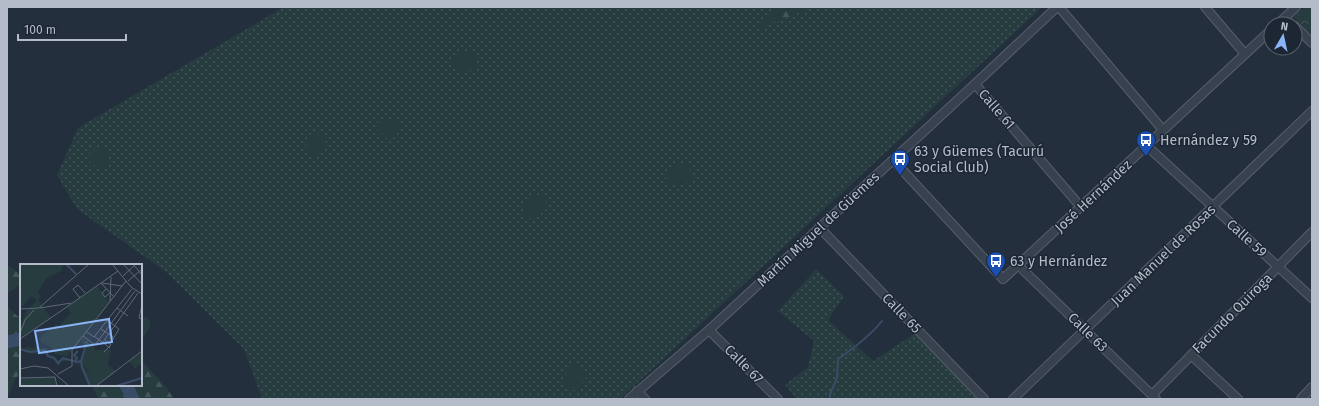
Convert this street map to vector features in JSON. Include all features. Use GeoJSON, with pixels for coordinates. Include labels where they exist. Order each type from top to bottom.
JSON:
{"type":"FeatureCollection","features":[{"type":"Feature","properties":{"kind":"street","name":"Martín Miguel de Güemes"},"geometry":{"type":"LineString","coordinates":[[629,399],[709,330],[1058,7]]}},
{"type":"Feature","properties":{"kind":"street"},"geometry":{"type":"LineString","coordinates":[[1058,7],[1163,130]]}},
{"type":"Feature","properties":{"kind":"street"},"geometry":{"type":"LineString","coordinates":[[1205,7],[1246,54]]}},
{"type":"Feature","properties":{"kind":"street"},"geometry":{"type":"LineString","coordinates":[[1286,16],[1296,7]]}},
{"type":"Feature","properties":{"kind":"street"},"geometry":{"type":"LineString","coordinates":[[1303,34],[1312,43]]}},
{"type":"Feature","properties":{"kind":"street","name":"José Hernández"},"geometry":{"type":"LineString","coordinates":[[893,160],[1003,279],[1263,38]]}},
{"type":"Feature","properties":{"kind":"street","name":"Calle 61"},"geometry":{"type":"LineString","coordinates":[[976,84],[1081,207]]}},
{"type":"Feature","properties":{"kind":"street","name":"Juan Manuel de Rosas"},"geometry":{"type":"LineString","coordinates":[[1013,399],[1312,110]]}},
{"type":"Feature","properties":{"kind":"street","name":"Calle 59"},"geometry":{"type":"LineString","coordinates":[[1147,146],[1312,298]]}},
{"type":"Feature","properties":{"kind":"street","name":"Calle 65"},"geometry":{"type":"LineString","coordinates":[[819,227],[984,399]]}},
{"type":"Feature","properties":{"kind":"street","name":"Facundo Quiroga"},"geometry":{"type":"LineString","coordinates":[[1154,397],[1191,355],[1312,232]]}},
{"type":"Feature","properties":{"kind":"street","name":"Calle 63"},"geometry":{"type":"LineString","coordinates":[[1018,265],[1154,397]]}},
{"type":"Feature","properties":{"kind":"street","name":"Calle 67"},"geometry":{"type":"LineString","coordinates":[[709,330],[778,399]]}},
{"type":"Feature","properties":{"kind":"street"},"geometry":{"type":"LineString","coordinates":[[1191,355],[1226,386],[1238,399]]}},
{"type":"Feature","properties":{"kind":"street"},"geometry":{"type":"LineString","coordinates":[[1301,399],[1312,387]]}},
{"type":"Feature","properties":{"kind":"street"},"geometry":{"type":"LineString","coordinates":[[638,391],[645,399]]}},
{"type":"Feature","properties":{"kind":"green space"},"geometry":{"type":"Polygon","coordinates":[[[284,7],[1042,7],[620,399],[262,399],[244,349],[165,271],[77,209],[57,175],[78,128],[284,7]]]}},
{"type":"Feature","properties":{"kind":"green space"},"geometry":{"type":"Polygon","coordinates":[[[777,7],[815,7],[757,29],[777,7]]]}},
{"type":"Feature","properties":{"kind":"green space"},"geometry":{"type":"Polygon","coordinates":[[[1305,7],[1312,7],[1312,35],[1303,26],[1303,16],[1295,16],[1305,7]]]}},
{"type":"Feature","properties":{"kind":"green space"},"geometry":{"type":"Polygon","coordinates":[[[473,51],[478,58],[474,69],[463,70],[452,66],[451,60],[457,53],[473,51]]]}},
{"type":"Feature","properties":{"kind":"green space"},"geometry":{"type":"Polygon","coordinates":[[[379,120],[395,120],[399,126],[396,136],[391,139],[385,138],[376,128],[379,120]]]}},
{"type":"Feature","properties":{"kind":"green space"},"geometry":{"type":"Polygon","coordinates":[[[312,133],[322,134],[326,142],[326,146],[320,154],[311,156],[306,152],[306,141],[312,133]]]}},
{"type":"Feature","properties":{"kind":"green space"},"geometry":{"type":"Polygon","coordinates":[[[95,148],[103,148],[109,154],[109,162],[103,168],[95,168],[89,162],[89,154],[95,148]]]}},
{"type":"Feature","properties":{"kind":"green space"},"geometry":{"type":"Polygon","coordinates":[[[683,163],[690,167],[691,179],[681,185],[669,185],[666,179],[669,170],[683,163]]]}},
{"type":"Feature","properties":{"kind":"green space"},"geometry":{"type":"Polygon","coordinates":[[[535,194],[543,196],[547,207],[538,215],[527,219],[523,214],[523,205],[535,194]]]}},
{"type":"Feature","properties":{"kind":"green space"},"geometry":{"type":"Polygon","coordinates":[[[7,265],[19,273],[20,285],[8,293],[7,304],[7,265]]]}},
{"type":"Feature","properties":{"kind":"green space"},"geometry":{"type":"Polygon","coordinates":[[[816,269],[844,296],[828,320],[873,361],[917,332],[976,399],[797,399],[785,385],[808,367],[814,341],[778,311],[816,269]]]}},
{"type":"Feature","properties":{"kind":"green space"},"geometry":{"type":"Polygon","coordinates":[[[7,306],[20,317],[20,372],[7,399],[7,306]]]}},
{"type":"Feature","properties":{"kind":"green space"},"geometry":{"type":"Polygon","coordinates":[[[142,317],[146,317],[149,319],[150,326],[142,340],[142,317]]]}},
{"type":"Feature","properties":{"kind":"green space"},"geometry":{"type":"Polygon","coordinates":[[[142,361],[166,387],[174,399],[99,399],[92,386],[142,386],[142,361]]]}},
{"type":"Feature","properties":{"kind":"green space"},"geometry":{"type":"Polygon","coordinates":[[[576,364],[582,367],[586,378],[575,390],[568,389],[565,382],[567,371],[576,364]]]}},
{"type":"Feature","properties":{"kind":"waterway"},"geometry":{"type":"LineString","coordinates":[[830,399],[830,394],[837,378],[838,359],[862,342],[882,321]]}},
{"type":"Feature","properties":{"kind":"waterway"},"geometry":{"type":"LineString","coordinates":[[7,342],[20,339]]}},
{"type":"Feature","properties":{"kind":"waterway"},"geometry":{"type":"LineString","coordinates":[[126,386],[133,399]]}},
{"type":"Feature","properties":{"kind":"place","name":"Hernández y 59"},"geometry":{"type":"Point","coordinates":[1146,157]}},
{"type":"Feature","properties":{"kind":"place","name":"63 y Güemes (Tacurú Social Club)"},"geometry":{"type":"Point","coordinates":[900,176]}},
{"type":"Feature","properties":{"kind":"place","name":"63 y Hernández"},"geometry":{"type":"Point","coordinates":[996,278]}}]}
